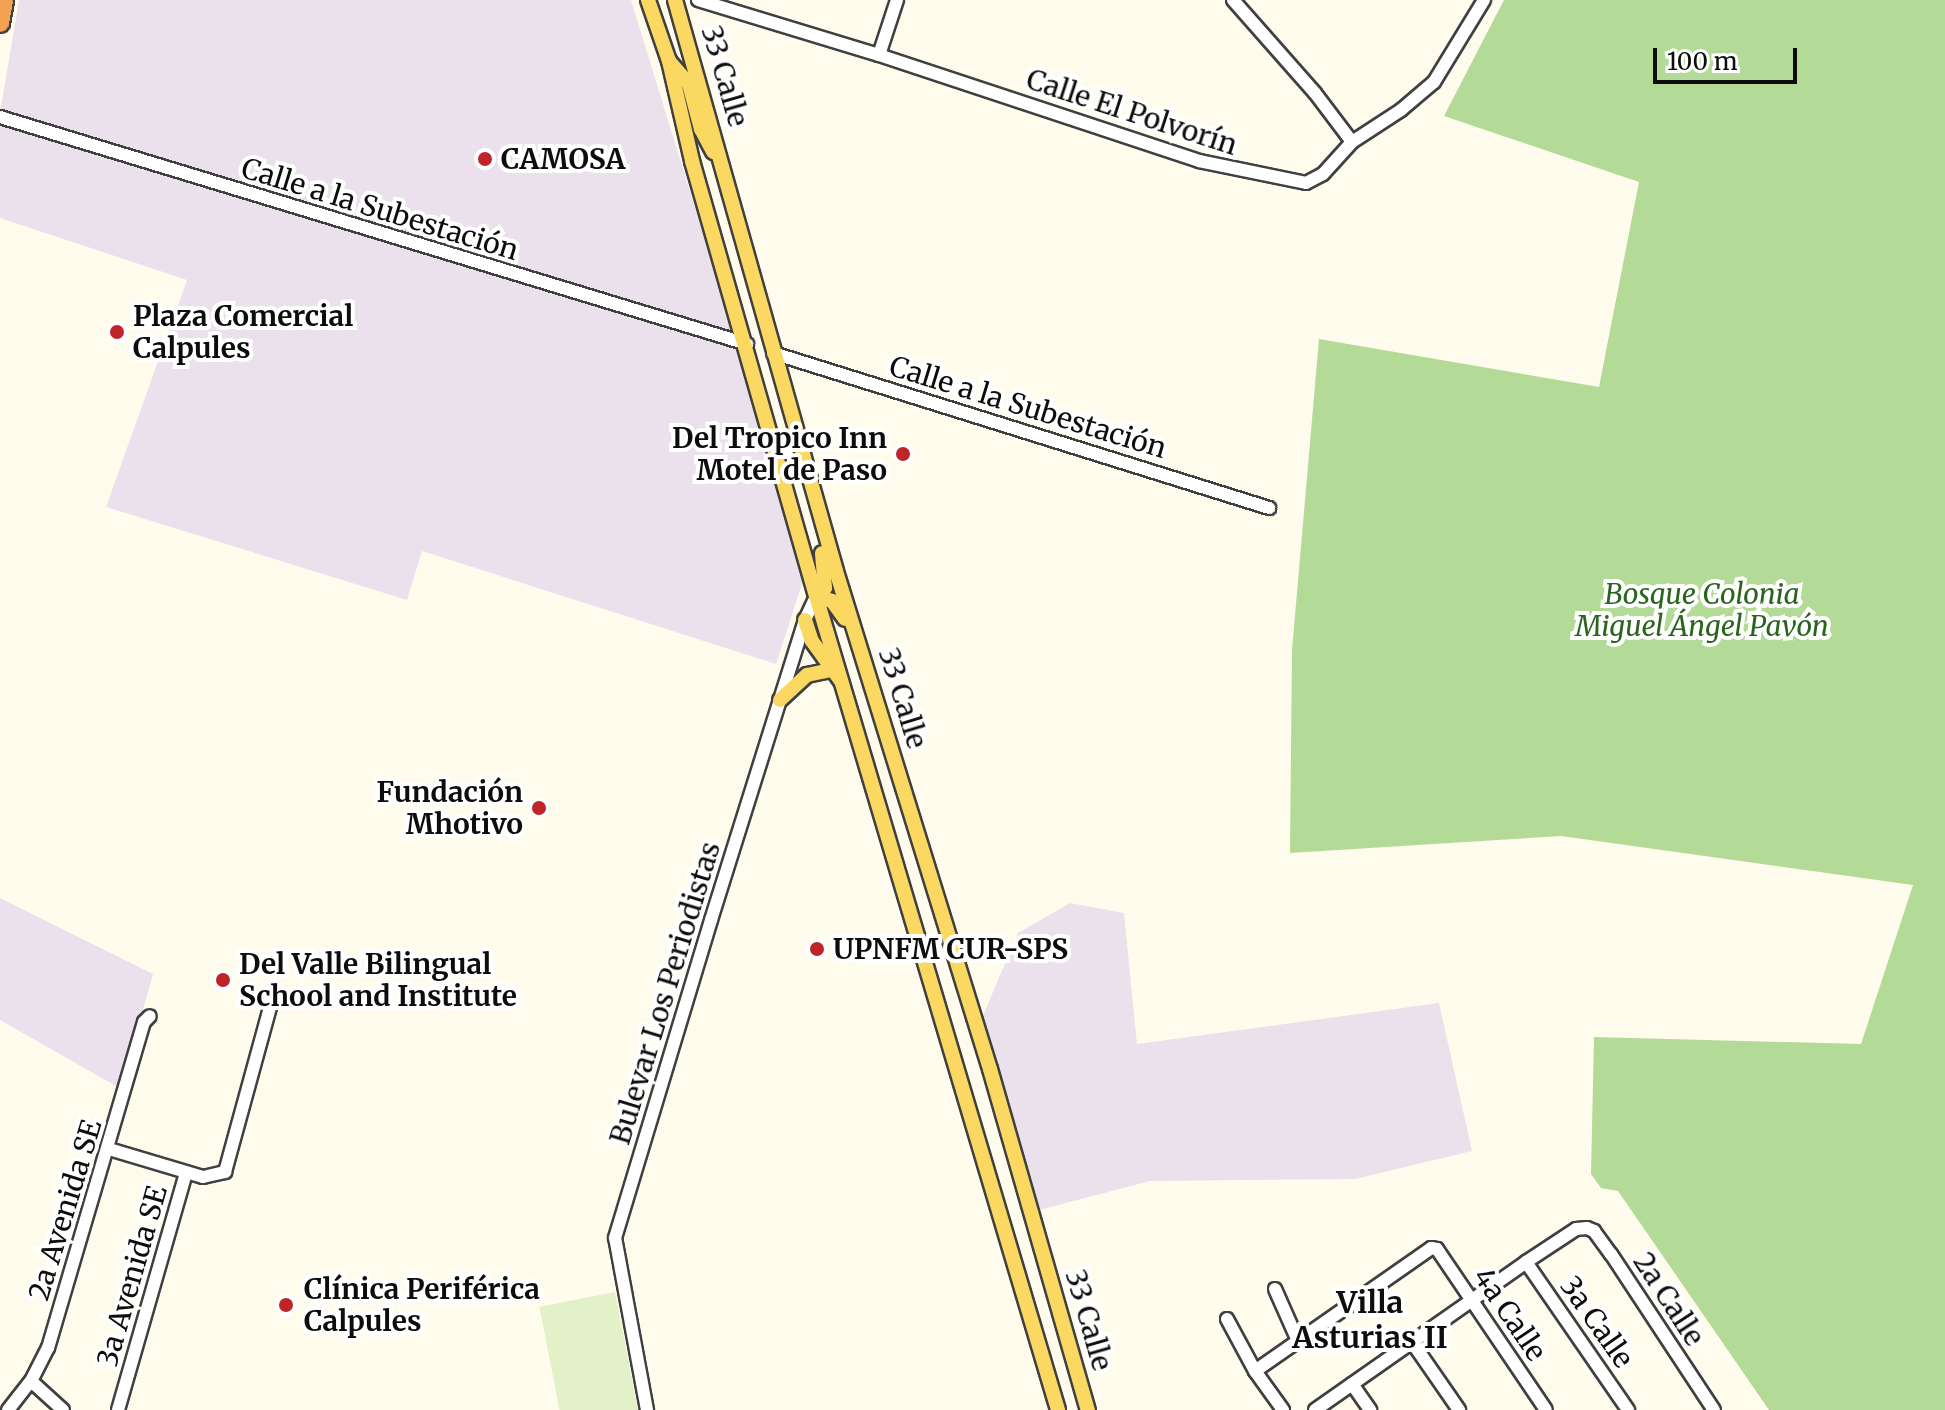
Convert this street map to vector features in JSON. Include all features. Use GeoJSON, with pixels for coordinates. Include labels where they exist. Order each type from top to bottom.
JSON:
{"type":"FeatureCollection","features":[{"type":"Feature","properties":{"kind":"highway"},"geometry":{"type":"LineString","coordinates":[[0,23],[4,0]]}},
{"type":"Feature","properties":{"kind":"main road","name":"33 Calle"},"geometry":{"type":"LineString","coordinates":[[648,0],[669,61],[692,161],[747,344],[816,596],[846,686],[1058,1410]]}},
{"type":"Feature","properties":{"kind":"main road","name":"33 Calle"},"geometry":{"type":"LineString","coordinates":[[675,0],[813,494],[990,1069],[1088,1410]]}},
{"type":"Feature","properties":{"kind":"main road"},"geometry":{"type":"LineString","coordinates":[[669,61],[689,84],[701,129],[727,182]]}},
{"type":"Feature","properties":{"kind":"main road"},"geometry":{"type":"LineString","coordinates":[[813,494],[813,512],[825,569],[825,588],[816,596]]}},
{"type":"Feature","properties":{"kind":"main road"},"geometry":{"type":"LineString","coordinates":[[816,596],[827,597],[837,606],[867,684],[876,697]]}},
{"type":"Feature","properties":{"kind":"main road"},"geometry":{"type":"LineString","coordinates":[[805,620],[812,641],[846,686]]}},
{"type":"Feature","properties":{"kind":"main road"},"geometry":{"type":"LineString","coordinates":[[780,700],[807,675],[831,670]]}},
{"type":"Feature","properties":{"kind":"street","name":"Calle El Polvorín"},"geometry":{"type":"LineString","coordinates":[[698,0],[1234,170],[1306,183],[1323,174],[1352,142],[1401,110],[1434,82],[1484,0]]}},
{"type":"Feature","properties":{"kind":"street"},"geometry":{"type":"LineString","coordinates":[[879,55],[897,0]]}},
{"type":"Feature","properties":{"kind":"street"},"geometry":{"type":"LineString","coordinates":[[1233,0],[1315,93],[1352,142]]}},
{"type":"Feature","properties":{"kind":"street","name":"Calle a la Subestación"},"geometry":{"type":"LineString","coordinates":[[0,117],[747,344]]}},
{"type":"Feature","properties":{"kind":"street","name":"Calle a la Subestación"},"geometry":{"type":"LineString","coordinates":[[773,353],[1269,508]]}},
{"type":"Feature","properties":{"kind":"street","name":"Bulevar Los Periodistas"},"geometry":{"type":"LineString","coordinates":[[647,1410],[615,1238],[805,620],[816,596]]}},
{"type":"Feature","properties":{"kind":"street","name":"3a Avenida SE"},"geometry":{"type":"LineString","coordinates":[[118,1410],[186,1173],[212,1177],[225,1172],[270,1007]]}},
{"type":"Feature","properties":{"kind":"street","name":"2a Avenida SE"},"geometry":{"type":"LineString","coordinates":[[8,1410],[31,1381],[48,1348],[144,1022],[150,1016]]}},
{"type":"Feature","properties":{"kind":"street"},"geometry":{"type":"LineString","coordinates":[[109,1149],[186,1173]]}},
{"type":"Feature","properties":{"kind":"street","name":"2a Calle"},"geometry":{"type":"LineString","coordinates":[[1526,1262],[1576,1229],[1594,1231],[1714,1410]]}},
{"type":"Feature","properties":{"kind":"street","name":"4a Calle"},"geometry":{"type":"LineString","coordinates":[[1298,1341],[1431,1248],[1437,1249],[1546,1410]]}},
{"type":"Feature","properties":{"kind":"street"},"geometry":{"type":"LineString","coordinates":[[1315,1410],[1526,1262]]}},
{"type":"Feature","properties":{"kind":"street","name":"3a Calle"},"geometry":{"type":"LineString","coordinates":[[1526,1262],[1628,1410]]}},
{"type":"Feature","properties":{"kind":"street"},"geometry":{"type":"LineString","coordinates":[[1255,1371],[1298,1341],[1275,1289]]}},
{"type":"Feature","properties":{"kind":"street"},"geometry":{"type":"LineString","coordinates":[[1227,1319],[1255,1371],[1283,1410]]}},
{"type":"Feature","properties":{"kind":"street"},"geometry":{"type":"LineString","coordinates":[[1412,1342],[1459,1410]]}},
{"type":"Feature","properties":{"kind":"street"},"geometry":{"type":"LineString","coordinates":[[31,1381],[63,1410]]}},
{"type":"Feature","properties":{"kind":"street"},"geometry":{"type":"LineString","coordinates":[[1352,1384],[1370,1410]]}},
{"type":"Feature","properties":{"kind":"shaded area"},"geometry":{"type":"Polygon","coordinates":[[[19,0],[631,0],[733,331],[803,581],[776,664],[422,551],[407,600],[106,507],[187,280],[0,218],[0,113],[19,0]]]}},
{"type":"Feature","properties":{"kind":"shaded area"},"geometry":{"type":"Polygon","coordinates":[[[0,898],[153,974],[121,1089],[0,1020],[0,898]]]}},
{"type":"Feature","properties":{"kind":"shaded area"},"geometry":{"type":"Polygon","coordinates":[[[1070,903],[1124,913],[1137,1044],[1439,1003],[1472,1151],[1355,1179],[1150,1181],[1039,1210],[976,1032],[1018,933],[1070,903]]]}},
{"type":"Feature","properties":{"kind":"green space","name":"Bosque Colonia Miguel Ángel Pavón"},"geometry":{"type":"Polygon","coordinates":[[[1504,0],[1945,0],[1945,1410],[1769,1410],[1618,1191],[1601,1188],[1591,1174],[1594,1037],[1861,1044],[1913,885],[1561,836],[1290,853],[1292,650],[1319,339],[1599,387],[1639,182],[1444,116],[1504,0]]]}},
{"type":"Feature","properties":{"kind":"green space"},"geometry":{"type":"Polygon","coordinates":[[[615,1292],[638,1410],[559,1410],[539,1307],[615,1292]]]}},
{"type":"Feature","properties":{"kind":"place","name":"CAMOSA"},"geometry":{"type":"Point","coordinates":[485,159]}},
{"type":"Feature","properties":{"kind":"place","name":"Plaza Comercial Calpules"},"geometry":{"type":"Point","coordinates":[117,332]}},
{"type":"Feature","properties":{"kind":"place","name":"Del Tropico Inn Motel de Paso"},"geometry":{"type":"Point","coordinates":[903,454]}},
{"type":"Feature","properties":{"kind":"place","name":"Fundación Mhotivo"},"geometry":{"type":"Point","coordinates":[539,808]}},
{"type":"Feature","properties":{"kind":"place","name":"UPNFM CUR-SPS"},"geometry":{"type":"Point","coordinates":[817,949]}},
{"type":"Feature","properties":{"kind":"place","name":"Del Valle Bilingual School and Institute"},"geometry":{"type":"Point","coordinates":[223,980]}},
{"type":"Feature","properties":{"kind":"place","name":"Clínica Periférica Calpules"},"geometry":{"type":"Point","coordinates":[286,1305]}},
{"type":"Feature","properties":{"kind":"district","name":"Villa Asturias II"},"geometry":{"type":"Point","coordinates":[1370,1319]}}]}
